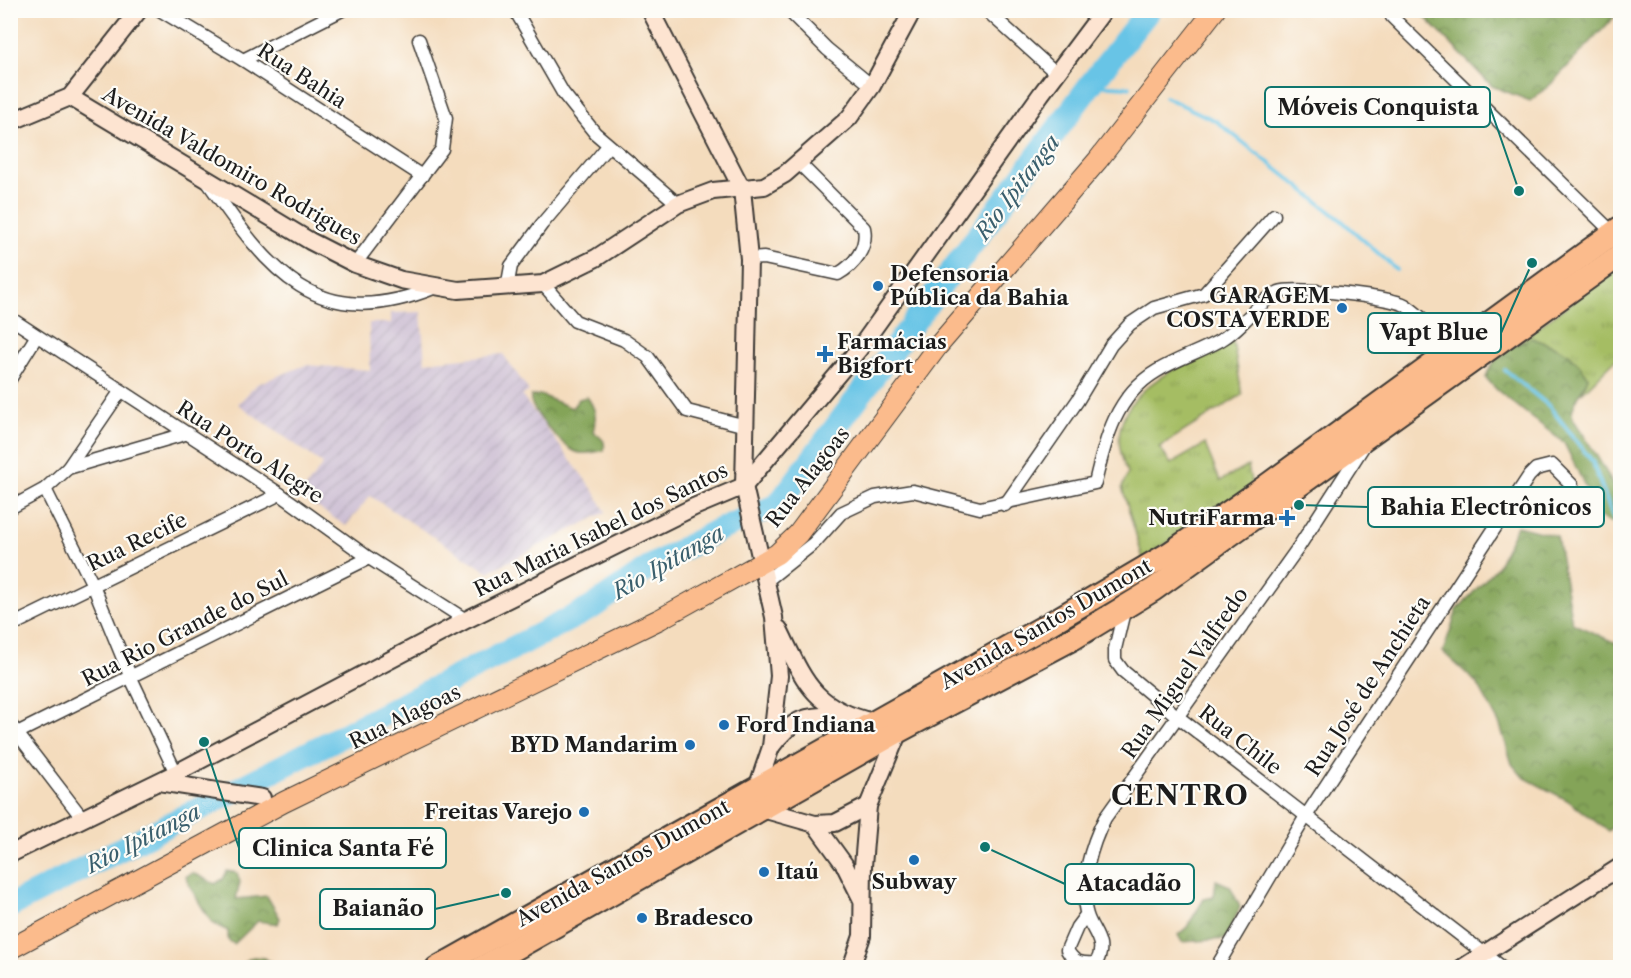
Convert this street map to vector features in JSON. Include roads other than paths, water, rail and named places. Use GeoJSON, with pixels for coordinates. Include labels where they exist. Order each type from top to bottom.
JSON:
{"type":"FeatureCollection","features":[{"type":"Feature","properties":{"kind":"highway","name":"Avenida Santos Dumont"},"geometry":{"type":"LineString","coordinates":[[481,968],[759,799],[873,722],[1170,553],[1258,492],[1453,348],[1618,239]]}},
{"type":"Feature","properties":{"kind":"highway","name":"Avenida Santos Dumont"},"geometry":{"type":"LineString","coordinates":[[437,968],[759,799],[898,731],[1074,638],[1125,607],[1372,433],[1618,239]]}},
{"type":"Feature","properties":{"kind":"main road"},"geometry":{"type":"LineString","coordinates":[[10,122],[70,97],[139,10]]}},
{"type":"Feature","properties":{"kind":"main road"},"geometry":{"type":"LineString","coordinates":[[650,10],[742,189],[749,259],[744,492],[774,617],[779,676],[771,747],[759,799],[815,824],[835,823],[868,806]]}},
{"type":"Feature","properties":{"kind":"main road","name":"Avenida Valdomiro Rodrigues"},"geometry":{"type":"LineString","coordinates":[[70,97],[310,241],[355,264],[401,280],[436,287],[458,290],[507,288],[543,284],[596,258],[678,204],[713,190],[764,186],[799,163],[849,118],[872,86],[914,10]]}},
{"type":"Feature","properties":{"kind":"main road","name":"Rua Maria Isabel dos Santos"},"geometry":{"type":"LineString","coordinates":[[179,779],[466,620],[694,507],[744,492],[859,349],[1056,73],[1104,10]]}},
{"type":"Feature","properties":{"kind":"main road","name":"Rua Alagoas"},"geometry":{"type":"LineString","coordinates":[[10,949],[284,802],[660,619],[777,554],[798,534],[937,347],[1098,160],[1215,10]]}},
{"type":"Feature","properties":{"kind":"main road"},"geometry":{"type":"LineString","coordinates":[[774,617],[800,672],[812,691],[844,716]]}},
{"type":"Feature","properties":{"kind":"main road"},"geometry":{"type":"LineString","coordinates":[[771,747],[795,722],[814,714],[844,716],[873,722]]}},
{"type":"Feature","properties":{"kind":"main road"},"geometry":{"type":"LineString","coordinates":[[851,968],[862,936],[868,806],[898,731]]}},
{"type":"Feature","properties":{"kind":"main road"},"geometry":{"type":"LineString","coordinates":[[10,854],[159,782],[179,779],[284,802]]}},
{"type":"Feature","properties":{"kind":"main road"},"geometry":{"type":"LineString","coordinates":[[815,824],[844,864],[862,899]]}},
{"type":"Feature","properties":{"kind":"main road"},"geometry":{"type":"LineString","coordinates":[[1462,968],[1620,867]]}},
{"type":"Feature","properties":{"kind":"street","name":"Rua Bahia"},"geometry":{"type":"LineString","coordinates":[[160,10],[243,60],[422,176]]}},
{"type":"Feature","properties":{"kind":"street"},"geometry":{"type":"LineString","coordinates":[[243,60],[342,10]]}},
{"type":"Feature","properties":{"kind":"street"},"geometry":{"type":"LineString","coordinates":[[514,10],[563,93],[608,146],[678,204]]}},
{"type":"Feature","properties":{"kind":"street"},"geometry":{"type":"LineString","coordinates":[[788,10],[827,49],[872,86]]}},
{"type":"Feature","properties":{"kind":"street"},"geometry":{"type":"LineString","coordinates":[[986,10],[1056,73]]}},
{"type":"Feature","properties":{"kind":"street"},"geometry":{"type":"LineString","coordinates":[[1395,14],[1618,239]]}},
{"type":"Feature","properties":{"kind":"street"},"geometry":{"type":"LineString","coordinates":[[355,264],[391,213],[442,149],[446,118],[419,40]]}},
{"type":"Feature","properties":{"kind":"street"},"geometry":{"type":"LineString","coordinates":[[507,288],[511,266],[542,224],[608,146]]}},
{"type":"Feature","properties":{"kind":"street"},"geometry":{"type":"LineString","coordinates":[[749,259],[764,258],[838,274],[846,269],[862,249],[866,239],[864,228],[799,163]]}},
{"type":"Feature","properties":{"kind":"street"},"geometry":{"type":"LineString","coordinates":[[204,178],[251,244],[272,267],[300,287],[321,297],[345,303],[382,303],[436,287]]}},
{"type":"Feature","properties":{"kind":"street"},"geometry":{"type":"LineString","coordinates":[[1005,505],[1078,400],[1111,345],[1130,324],[1154,308],[1204,294],[1274,215]]}},
{"type":"Feature","properties":{"kind":"street"},"geometry":{"type":"LineString","coordinates":[[543,284],[575,321],[624,340],[648,357],[687,411],[746,426]]}},
{"type":"Feature","properties":{"kind":"street"},"geometry":{"type":"LineString","coordinates":[[761,563],[814,543],[841,513],[875,496],[913,492],[980,508],[1005,505],[1095,483],[1111,425],[1127,398],[1156,371],[1235,332],[1280,291],[1299,290],[1387,299],[1405,305],[1453,348]]}},
{"type":"Feature","properties":{"kind":"street","name":"Rua Porto Alegre"},"geometry":{"type":"LineString","coordinates":[[10,318],[120,392],[188,433],[280,494],[369,558],[466,620]]}},
{"type":"Feature","properties":{"kind":"street"},"geometry":{"type":"LineString","coordinates":[[10,379],[36,337]]}},
{"type":"Feature","properties":{"kind":"street"},"geometry":{"type":"LineString","coordinates":[[10,508],[45,489],[68,468],[120,392]]}},
{"type":"Feature","properties":{"kind":"street"},"geometry":{"type":"LineString","coordinates":[[68,468],[188,433]]}},
{"type":"Feature","properties":{"kind":"street","name":"Rua Miguel Valfredo"},"geometry":{"type":"LineString","coordinates":[[1086,915],[1095,928],[1101,949],[1096,963],[1076,962],[1067,950],[1077,927],[1086,915],[1087,864],[1094,839],[1105,818],[1298,548],[1372,433]]}},
{"type":"Feature","properties":{"kind":"street","name":"Rua José de Anchieta"},"geometry":{"type":"LineString","coordinates":[[1216,968],[1306,816],[1529,476],[1536,469],[1552,465],[1572,485]]}},
{"type":"Feature","properties":{"kind":"street"},"geometry":{"type":"LineString","coordinates":[[45,489],[93,585],[131,678],[179,779]]}},
{"type":"Feature","properties":{"kind":"street","name":"Rua Recife"},"geometry":{"type":"LineString","coordinates":[[10,626],[280,494]]}},
{"type":"Feature","properties":{"kind":"street","name":"Rua Rio Grande do Sul"},"geometry":{"type":"LineString","coordinates":[[14,728],[131,678],[369,558]]}},
{"type":"Feature","properties":{"kind":"street","name":"Rua Chile"},"geometry":{"type":"LineString","coordinates":[[1125,607],[1115,660],[1123,671],[1178,717],[1503,968]]}},
{"type":"Feature","properties":{"kind":"street"},"geometry":{"type":"LineString","coordinates":[[14,728],[83,819]]}},
{"type":"Feature","properties":{"kind":"waterway","name":"Rio Ipitanga"},"geometry":{"type":"LineString","coordinates":[[10,906],[591,608],[655,564],[716,531],[778,505],[1090,85],[1149,10]]}},
{"type":"Feature","properties":{"kind":"waterway"},"geometry":{"type":"LineString","coordinates":[[1090,85],[1130,87]]}},
{"type":"Feature","properties":{"kind":"waterway"},"geometry":{"type":"LineString","coordinates":[[1165,97],[1216,121],[1341,220],[1397,270]]}},
{"type":"Feature","properties":{"kind":"waterway"},"geometry":{"type":"LineString","coordinates":[[1505,370],[1549,406],[1592,461],[1620,536]]}},
{"type":"Feature","properties":{"kind":"place","name":"Móveis Conquista"},"geometry":{"type":"Point","coordinates":[1519,191]}},
{"type":"Feature","properties":{"kind":"place","name":"Vapt Blue"},"geometry":{"type":"Point","coordinates":[1532,263]}},
{"type":"Feature","properties":{"kind":"place","name":"Defensoria Pública da Bahia"},"geometry":{"type":"Point","coordinates":[878,286]}},
{"type":"Feature","properties":{"kind":"place","name":"GARAGEM COSTA VERDE"},"geometry":{"type":"Point","coordinates":[1342,308]}},
{"type":"Feature","properties":{"kind":"place","name":"Farmácias Bigfort"},"geometry":{"type":"Point","coordinates":[825,354]}},
{"type":"Feature","properties":{"kind":"place","name":"Bahia Electrônicos"},"geometry":{"type":"Point","coordinates":[1299,505]}},
{"type":"Feature","properties":{"kind":"place","name":"NutriFarma"},"geometry":{"type":"Point","coordinates":[1287,518]}},
{"type":"Feature","properties":{"kind":"place","name":"Ford Indiana"},"geometry":{"type":"Point","coordinates":[724,725]}},
{"type":"Feature","properties":{"kind":"place","name":"Clinica Santa Fé"},"geometry":{"type":"Point","coordinates":[204,742]}},
{"type":"Feature","properties":{"kind":"place","name":"BYD Mandarim"},"geometry":{"type":"Point","coordinates":[690,745]}},
{"type":"Feature","properties":{"kind":"place","name":"Freitas Varejo"},"geometry":{"type":"Point","coordinates":[584,812]}},
{"type":"Feature","properties":{"kind":"place","name":"Atacadão"},"geometry":{"type":"Point","coordinates":[985,847]}},
{"type":"Feature","properties":{"kind":"place","name":"Subway"},"geometry":{"type":"Point","coordinates":[914,860]}},
{"type":"Feature","properties":{"kind":"place","name":"Itaú"},"geometry":{"type":"Point","coordinates":[764,872]}},
{"type":"Feature","properties":{"kind":"place","name":"Baianão"},"geometry":{"type":"Point","coordinates":[506,893]}},
{"type":"Feature","properties":{"kind":"place","name":"Bradesco"},"geometry":{"type":"Point","coordinates":[642,918]}},
{"type":"Feature","properties":{"kind":"district","name":"CENTRO"},"geometry":{"type":"Point","coordinates":[1180,796]}}]}
